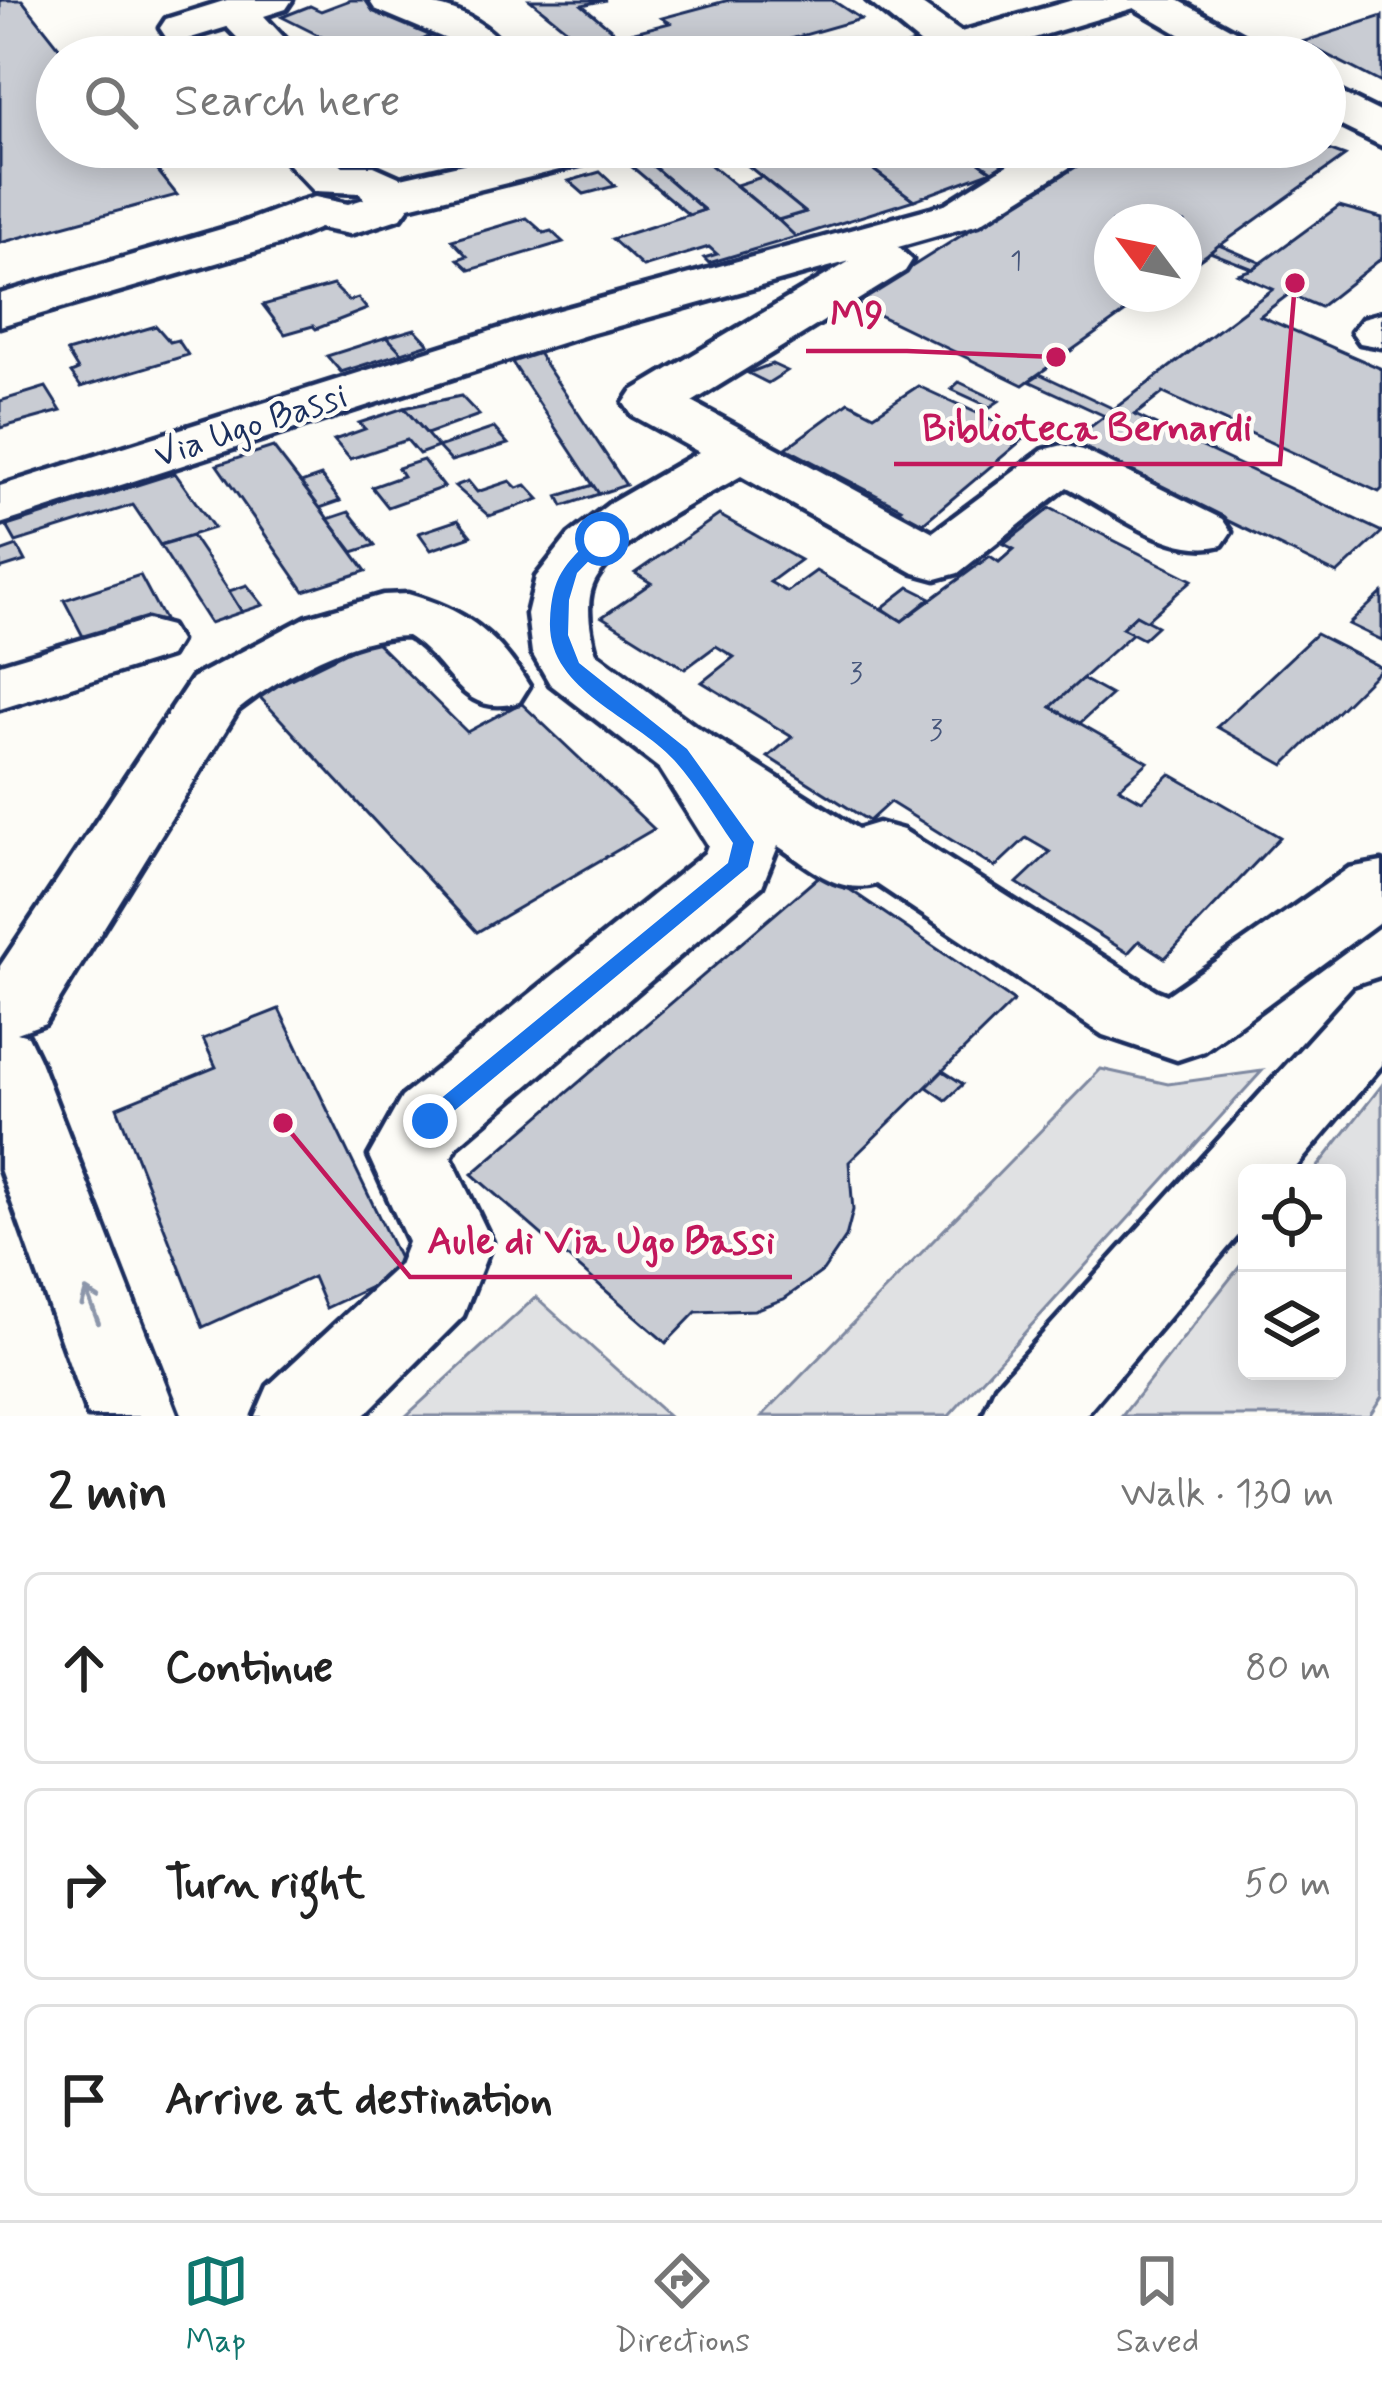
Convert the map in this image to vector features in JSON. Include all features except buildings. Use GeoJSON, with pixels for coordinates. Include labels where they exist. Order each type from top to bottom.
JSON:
{"type":"FeatureCollection","features":[{"type":"Feature","properties":{"kind":"street"},"geometry":{"type":"LineString","coordinates":[[390,0],[470,36]]}},
{"type":"Feature","properties":{"kind":"street"},"geometry":{"type":"LineString","coordinates":[[888,0],[923,36]]}},
{"type":"Feature","properties":{"kind":"street"},"geometry":{"type":"LineString","coordinates":[[998,36],[1143,1],[1218,36]]}},
{"type":"Feature","properties":{"kind":"street"},"geometry":{"type":"LineString","coordinates":[[181,28],[250,5],[268,36]]}},
{"type":"Feature","properties":{"kind":"street"},"geometry":{"type":"LineString","coordinates":[[1346,111],[1382,132]]}},
{"type":"Feature","properties":{"kind":"street"},"geometry":{"type":"LineString","coordinates":[[307,168],[337,219],[364,218],[384,208],[391,194],[514,168]]}},
{"type":"Feature","properties":{"kind":"street"},"geometry":{"type":"LineString","coordinates":[[1035,168],[652,404],[936,559],[1063,462],[1202,532]]}},
{"type":"Feature","properties":{"kind":"street"},"geometry":{"type":"LineString","coordinates":[[0,310],[260,234],[323,197]]}},
{"type":"Feature","properties":{"kind":"street","name":"Via Ugo Bassi"},"geometry":{"type":"LineString","coordinates":[[0,506],[567,324],[962,214]]}},
{"type":"Feature","properties":{"kind":"street"},"geometry":{"type":"LineString","coordinates":[[709,286],[781,324]]}},
{"type":"Feature","properties":{"kind":"street"},"geometry":{"type":"LineString","coordinates":[[740,452],[602,539],[568,571],[560,600],[559,635],[571,667],[680,754],[755,794],[857,863],[878,849],[1130,1013],[1177,1029],[1375,887],[1382,891]]}},
{"type":"Feature","properties":{"kind":"street"},"geometry":{"type":"LineString","coordinates":[[0,1009],[18,1001],[215,694],[232,681],[360,619],[403,614],[432,622],[496,686]]}},
{"type":"Feature","properties":{"kind":"street"},"geometry":{"type":"LineString","coordinates":[[0,687],[147,641]]}},
{"type":"Feature","properties":{"kind":"street"},"geometry":{"type":"LineString","coordinates":[[300,1416],[433,1289],[450,1242],[410,1156],[430,1121],[737,867],[744,842],[680,754]]}},
{"type":"Feature","properties":{"kind":"street"},"geometry":{"type":"LineString","coordinates":[[1028,1416],[1382,1011]]}},
{"type":"Feature","properties":{"kind":"street"},"geometry":{"type":"LineString","coordinates":[[0,1059],[23,1195],[133,1416]]}},
{"type":"Feature","properties":{"kind":"shaded area"},"geometry":{"type":"Polygon","coordinates":[[[1101,1069],[1168,1084],[1262,1071],[949,1416],[762,1416],[1101,1069]]]}},
{"type":"Feature","properties":{"kind":"shaded area"},"geometry":{"type":"Polygon","coordinates":[[[1382,1085],[1382,1396],[1369,1416],[1122,1416],[1238,1268],[1238,1380],[1346,1380],[1346,1164],[1320,1164],[1382,1085]]]}},
{"type":"Feature","properties":{"kind":"shaded area"},"geometry":{"type":"Polygon","coordinates":[[[536,1297],[668,1416],[406,1416],[536,1297]]]}},
{"type":"Feature","properties":{"kind":"place","name":"Biblioteca Bernardi"},"geometry":{"type":"Point","coordinates":[1295,283]}},
{"type":"Feature","properties":{"kind":"place","name":"M9"},"geometry":{"type":"Point","coordinates":[1056,357]}},
{"type":"Feature","properties":{"kind":"place","name":"Aule di Via Ugo Bassi"},"geometry":{"type":"Point","coordinates":[283,1123]}},
{"type":"Feature","properties":{"kind":"route"},"geometry":{"type":"LineString","coordinates":[[430,1121],[737,867],[744,842],[680,754],[571,667],[559,635],[560,600],[568,571],[602,539]]}}]}
